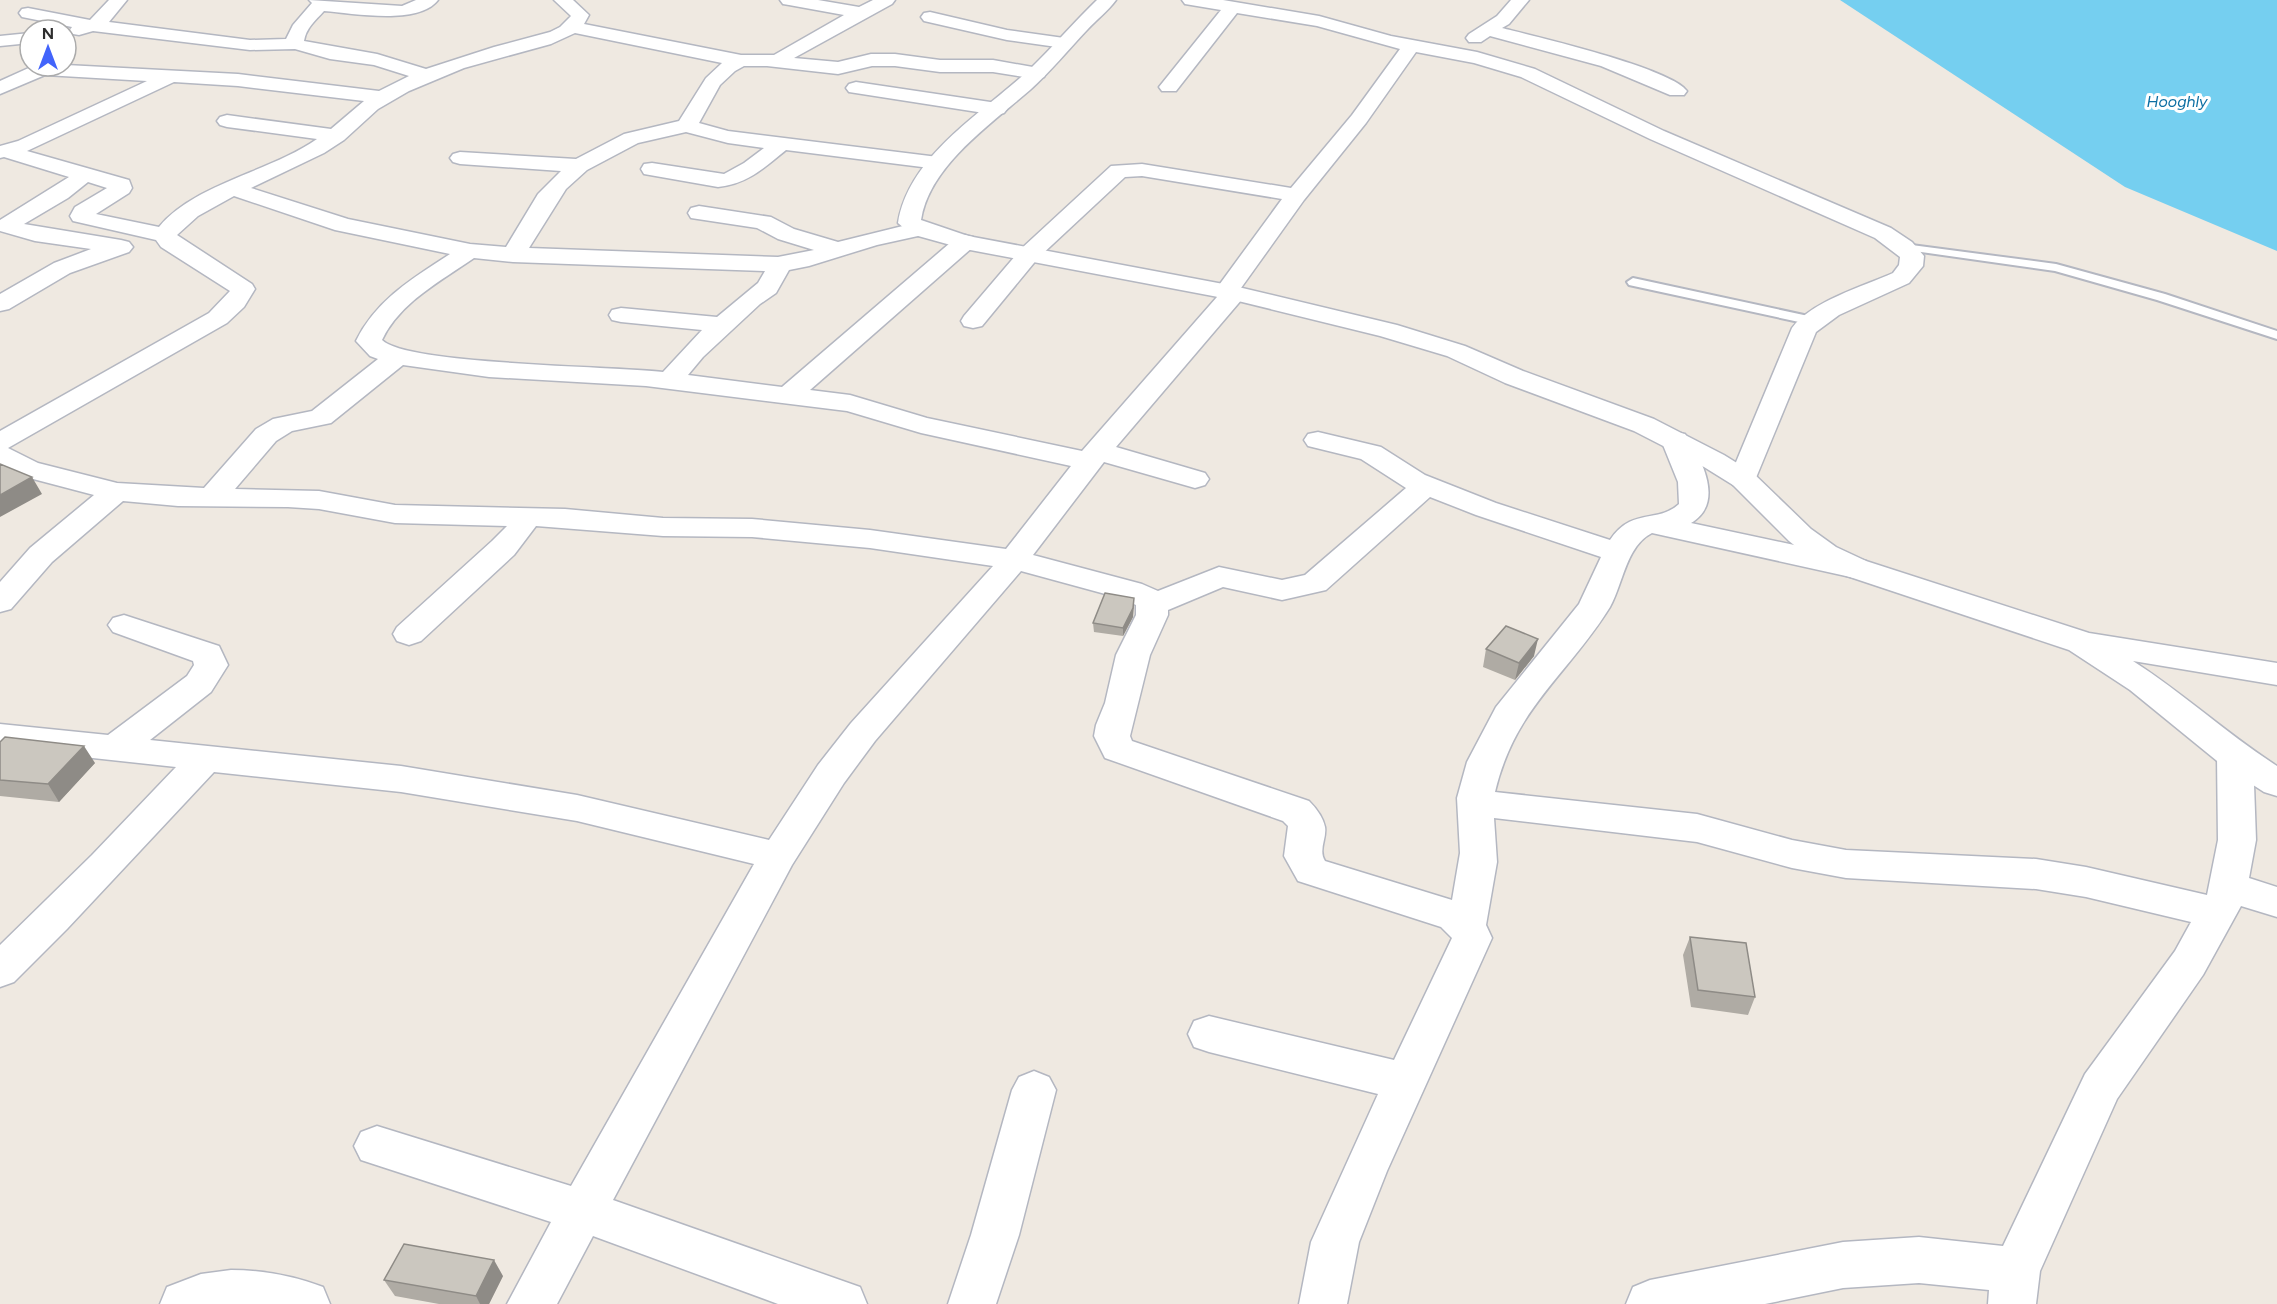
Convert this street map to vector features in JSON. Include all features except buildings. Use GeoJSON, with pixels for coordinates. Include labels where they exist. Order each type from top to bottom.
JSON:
{"type":"FeatureCollection","features":[{"type":"Feature","properties":{"kind":"street"},"geometry":{"type":"LineString","coordinates":[[96,35],[118,0]]}},
{"type":"Feature","properties":{"kind":"street"},"geometry":{"type":"LineString","coordinates":[[295,44],[296,32],[318,3],[402,11],[412,9],[429,0]]}},
{"type":"Feature","properties":{"kind":"street"},"geometry":{"type":"LineString","coordinates":[[0,304],[62,268],[162,234],[169,225],[189,211],[315,150],[337,136],[382,97],[429,76],[498,51],[547,39],[573,27],[580,15],[563,0]]}},
{"type":"Feature","properties":{"kind":"street"},"geometry":{"type":"LineString","coordinates":[[789,0],[861,13]]}},
{"type":"Feature","properties":{"kind":"street"},"geometry":{"type":"LineString","coordinates":[[774,62],[886,0]]}},
{"type":"Feature","properties":{"kind":"street"},"geometry":{"type":"LineString","coordinates":[[1107,0],[1037,73],[938,163],[916,194],[908,212],[909,222],[918,229],[965,242],[1230,292],[1420,338],[1456,351],[1514,377],[1644,425],[1675,440],[1743,479],[1800,536],[1825,554],[1855,568]]}},
{"type":"Feature","properties":{"kind":"street"},"geometry":{"type":"LineString","coordinates":[[1191,0],[1319,21],[1411,46],[1497,63],[1536,77],[1657,135],[1883,233],[1904,247],[1912,256],[1911,266],[1901,278],[1830,310],[1813,321],[1798,340],[1743,479]]}},
{"type":"Feature","properties":{"kind":"street"},"geometry":{"type":"LineString","coordinates":[[1453,53],[1512,12],[1523,1]]}},
{"type":"Feature","properties":{"kind":"street"},"geometry":{"type":"LineString","coordinates":[[1279,14],[1304,4]]}},
{"type":"Feature","properties":{"kind":"street"},"geometry":{"type":"LineString","coordinates":[[1169,87],[1232,7]]}},
{"type":"Feature","properties":{"kind":"street"},"geometry":{"type":"LineString","coordinates":[[28,13],[96,35]]}},
{"type":"Feature","properties":{"kind":"street"},"geometry":{"type":"LineString","coordinates":[[930,17],[1006,35],[1064,43]]}},
{"type":"Feature","properties":{"kind":"street"},"geometry":{"type":"LineString","coordinates":[[573,27],[741,61],[838,68],[872,60],[895,60],[927,65],[986,66],[1037,73]]}},
{"type":"Feature","properties":{"kind":"street"},"geometry":{"type":"LineString","coordinates":[[78,34],[96,35],[127,30],[250,45],[295,44],[330,53],[377,60],[429,76]]}},
{"type":"Feature","properties":{"kind":"street"},"geometry":{"type":"LineString","coordinates":[[1487,30],[1609,62],[1642,73],[1677,91]]}},
{"type":"Feature","properties":{"kind":"street"},"geometry":{"type":"LineString","coordinates":[[0,41],[18,39]]}},
{"type":"Feature","properties":{"kind":"street"},"geometry":{"type":"LineString","coordinates":[[531,1304],[778,856],[831,774],[862,732],[960,624],[1093,456],[1230,292],[1296,195],[1359,119],[1411,46]]}},
{"type":"Feature","properties":{"kind":"street"},"geometry":{"type":"LineString","coordinates":[[689,125],[689,119],[713,82],[728,67],[741,61]]}},
{"type":"Feature","properties":{"kind":"street"},"geometry":{"type":"LineString","coordinates":[[78,70],[238,80],[382,97]]}},
{"type":"Feature","properties":{"kind":"street"},"geometry":{"type":"LineString","coordinates":[[4,152],[172,76]]}},
{"type":"Feature","properties":{"kind":"street"},"geometry":{"type":"LineString","coordinates":[[0,88],[22,78]]}},
{"type":"Feature","properties":{"kind":"street"},"geometry":{"type":"LineString","coordinates":[[856,88],[997,109]]}},
{"type":"Feature","properties":{"kind":"street"},"geometry":{"type":"LineString","coordinates":[[227,121],[337,136]]}},
{"type":"Feature","properties":{"kind":"street"},"geometry":{"type":"LineString","coordinates":[[513,255],[546,199],[558,184],[580,166],[631,138],[689,125],[711,134],[938,163]]}},
{"type":"Feature","properties":{"kind":"street"},"geometry":{"type":"LineString","coordinates":[[652,169],[718,181],[729,180],[738,177],[781,144]]}},
{"type":"Feature","properties":{"kind":"street"},"geometry":{"type":"LineString","coordinates":[[4,152],[121,185],[121,188],[83,212],[81,216],[162,234],[169,242],[243,289],[235,302],[218,318],[6,432]]}},
{"type":"Feature","properties":{"kind":"street"},"geometry":{"type":"LineString","coordinates":[[460,158],[580,166]]}},
{"type":"Feature","properties":{"kind":"street"},"geometry":{"type":"LineString","coordinates":[[973,321],[1030,253],[1114,174],[1124,169],[1296,195]]}},
{"type":"Feature","properties":{"kind":"street"},"geometry":{"type":"LineString","coordinates":[[83,174],[75,183],[16,218],[7,226],[35,234],[121,247]]}},
{"type":"Feature","properties":{"kind":"street"},"geometry":{"type":"LineString","coordinates":[[233,189],[343,225],[470,251],[513,255],[778,264],[801,261],[836,249],[918,229]]}},
{"type":"Feature","properties":{"kind":"street"},"geometry":{"type":"LineString","coordinates":[[699,213],[763,222],[786,234],[836,249]]}},
{"type":"Feature","properties":{"kind":"street"},"geometry":{"type":"LineString","coordinates":[[788,396],[965,242]]}},
{"type":"Feature","properties":{"kind":"street"},"geometry":{"type":"LineString","coordinates":[[470,251],[393,306],[373,330],[369,341],[379,351],[398,356],[489,369],[669,381],[850,403],[921,425],[1093,456],[1196,479]]}},
{"type":"Feature","properties":{"kind":"street"},"geometry":{"type":"LineString","coordinates":[[669,381],[684,361],[767,288],[776,274],[778,264]]}},
{"type":"Feature","properties":{"kind":"street"},"geometry":{"type":"LineString","coordinates":[[621,315],[723,325]]}},
{"type":"Feature","properties":{"kind":"street"},"geometry":{"type":"LineString","coordinates":[[212,497],[266,435],[283,425],[321,417],[398,356]]}},
{"type":"Feature","properties":{"kind":"street"},"geometry":{"type":"LineString","coordinates":[[1318,440],[1371,453],[1427,486],[1486,509],[1617,552]]}},
{"type":"Feature","properties":{"kind":"street"},"geometry":{"type":"LineString","coordinates":[[1466,925],[1479,856],[1477,790],[1498,730],[1530,682],[1590,614],[1617,552],[1629,534],[1639,527],[1685,516],[1695,504],[1696,490],[1675,440]]}},
{"type":"Feature","properties":{"kind":"street"},"geometry":{"type":"LineString","coordinates":[[0,455],[28,469],[116,492],[178,497],[319,500],[395,514],[420,516],[526,517],[663,527],[752,528],[870,539],[1013,559],[1131,591],[1147,598],[1152,605],[1152,615],[1133,655],[1122,704],[1113,725],[1112,736],[1118,749],[1296,811],[1304,818],[1308,829],[1302,856],[1304,864],[1312,871],[1455,916],[1466,925],[1472,938],[1364,1171],[1335,1242],[1323,1304]]}},
{"type":"Feature","properties":{"kind":"street"},"geometry":{"type":"LineString","coordinates":[[1152,605],[1219,578],[1231,578],[1282,590],[1315,583],[1409,499],[1427,486]]}},
{"type":"Feature","properties":{"kind":"street"},"geometry":{"type":"LineString","coordinates":[[0,602],[41,555],[116,492]]}},
{"type":"Feature","properties":{"kind":"street"},"geometry":{"type":"LineString","coordinates":[[409,634],[503,548],[519,531],[526,517]]}},
{"type":"Feature","properties":{"kind":"street"},"geometry":{"type":"LineString","coordinates":[[1651,524],[1855,568],[2081,642],[2222,663],[2277,675]]}},
{"type":"Feature","properties":{"kind":"street"},"geometry":{"type":"LineString","coordinates":[[115,748],[199,684],[211,665],[207,654],[124,625]]}},
{"type":"Feature","properties":{"kind":"street"},"geometry":{"type":"LineString","coordinates":[[2081,642],[2142,682],[2235,756],[2277,783]]}},
{"type":"Feature","properties":{"kind":"street"},"geometry":{"type":"LineString","coordinates":[[0,736],[401,778],[577,808],[778,856]]}},
{"type":"Feature","properties":{"kind":"street"},"geometry":{"type":"LineString","coordinates":[[1650,1304],[1843,1265],[1919,1260],[2014,1287],[2100,1087],[2189,963],[2222,900],[2237,840],[2235,756]]}},
{"type":"Feature","properties":{"kind":"street"},"geometry":{"type":"LineString","coordinates":[[0,970],[113,859],[206,758]]}},
{"type":"Feature","properties":{"kind":"street"},"geometry":{"type":"LineString","coordinates":[[1476,803],[1697,828],[1792,854],[1846,864],[2036,874],[2222,900],[2277,902]]}},
{"type":"Feature","properties":{"kind":"street"},"geometry":{"type":"LineString","coordinates":[[1209,1034],[1405,1082]]}},
{"type":"Feature","properties":{"kind":"street"},"geometry":{"type":"LineString","coordinates":[[972,1304],[994,1235],[1034,1090]]}},
{"type":"Feature","properties":{"kind":"street"},"geometry":{"type":"LineString","coordinates":[[377,1146],[583,1211],[843,1304]]}},
{"type":"Feature","properties":{"kind":"street"},"geometry":{"type":"LineString","coordinates":[[184,1304],[204,1296],[233,1291],[306,1304]]}},
{"type":"Feature","properties":{"kind":"lane"},"geometry":{"type":"LineString","coordinates":[[1904,247],[2056,268],[2151,294],[2277,335]]}},
{"type":"Feature","properties":{"kind":"lane"},"geometry":{"type":"LineString","coordinates":[[1633,282],[1813,321]]}},
{"type":"Feature","properties":{"kind":"water","name":"Hooghly"},"geometry":{"type":"Polygon","coordinates":[[[1840,0],[2277,0],[2277,251],[2125,187],[1840,0]]]}}]}
